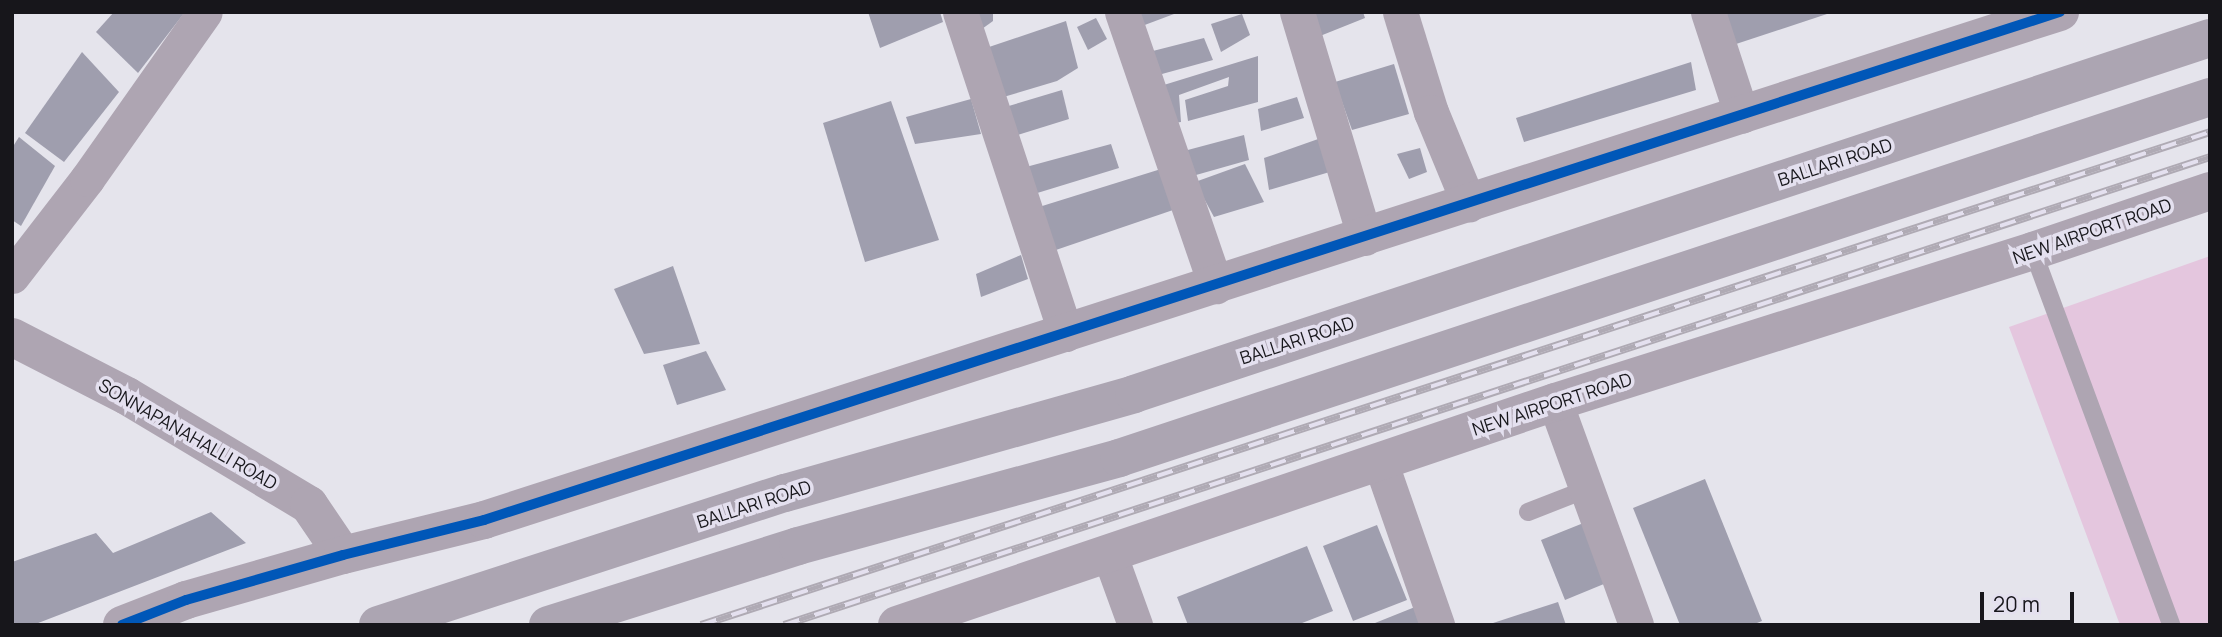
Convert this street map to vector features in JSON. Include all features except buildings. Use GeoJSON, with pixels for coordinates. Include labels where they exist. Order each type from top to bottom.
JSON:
{"type":"FeatureCollection","features":[{"type":"Feature","properties":{"kind":"highway","name":"BALLARI ROAD"},"geometry":{"type":"LineString","coordinates":[[378,625],[785,493],[1134,394],[2210,38]]}},
{"type":"Feature","properties":{"kind":"highway"},"geometry":{"type":"LineString","coordinates":[[548,625],[798,547],[1119,458],[2210,97]]}},
{"type":"Feature","properties":{"kind":"street"},"geometry":{"type":"LineString","coordinates":[[12,276],[87,179],[205,12]]}},
{"type":"Feature","properties":{"kind":"street"},"geometry":{"type":"LineString","coordinates":[[960,12],[1066,334]]}},
{"type":"Feature","properties":{"kind":"street"},"geometry":{"type":"LineString","coordinates":[[1122,12],[1216,286]]}},
{"type":"Feature","properties":{"kind":"street"},"geometry":{"type":"LineString","coordinates":[[1297,12],[1365,238]]}},
{"type":"Feature","properties":{"kind":"street"},"geometry":{"type":"LineString","coordinates":[[1399,12],[1432,111],[1469,204]]}},
{"type":"Feature","properties":{"kind":"street"},"geometry":{"type":"LineString","coordinates":[[1708,12],[1742,116]]}},
{"type":"Feature","properties":{"kind":"street"},"geometry":{"type":"LineString","coordinates":[[122,625],[186,600],[343,555],[484,520],[2060,12]]}},
{"type":"Feature","properties":{"kind":"street","name":"NEW AIRPORT ROAD"},"geometry":{"type":"LineString","coordinates":[[897,625],[1555,402],[2033,251],[2210,191]]}},
{"type":"Feature","properties":{"kind":"street","name":"SONNAPANAHALLI ROAD"},"geometry":{"type":"LineString","coordinates":[[12,338],[127,396],[309,505],[343,555]]}},
{"type":"Feature","properties":{"kind":"street"},"geometry":{"type":"LineString","coordinates":[[1555,402],[1636,625]]}},
{"type":"Feature","properties":{"kind":"street"},"geometry":{"type":"LineString","coordinates":[[1380,461],[1437,625]]}},
{"type":"Feature","properties":{"kind":"street"},"geometry":{"type":"LineString","coordinates":[[1109,553],[1135,625]]}},
{"type":"Feature","properties":{"kind":"lane"},"geometry":{"type":"LineString","coordinates":[[2033,251],[2171,625]]}},
{"type":"Feature","properties":{"kind":"lane"},"geometry":{"type":"LineString","coordinates":[[1528,512],[1587,489]]}},
{"type":"Feature","properties":{"kind":"shaded area"},"geometry":{"type":"Polygon","coordinates":[[[2210,256],[2210,625],[2120,625],[2009,327],[2210,256]]]}},
{"type":"Feature","properties":{"kind":"railway"},"geometry":{"type":"LineString","coordinates":[[701,625],[2210,132]]}},
{"type":"Feature","properties":{"kind":"railway"},"geometry":{"type":"LineString","coordinates":[[784,625],[2210,157]]}},
{"type":"Feature","properties":{"kind":"cycle path"},"geometry":{"type":"LineString","coordinates":[[122,625],[186,600],[343,555],[484,520],[2060,12]]}}]}
